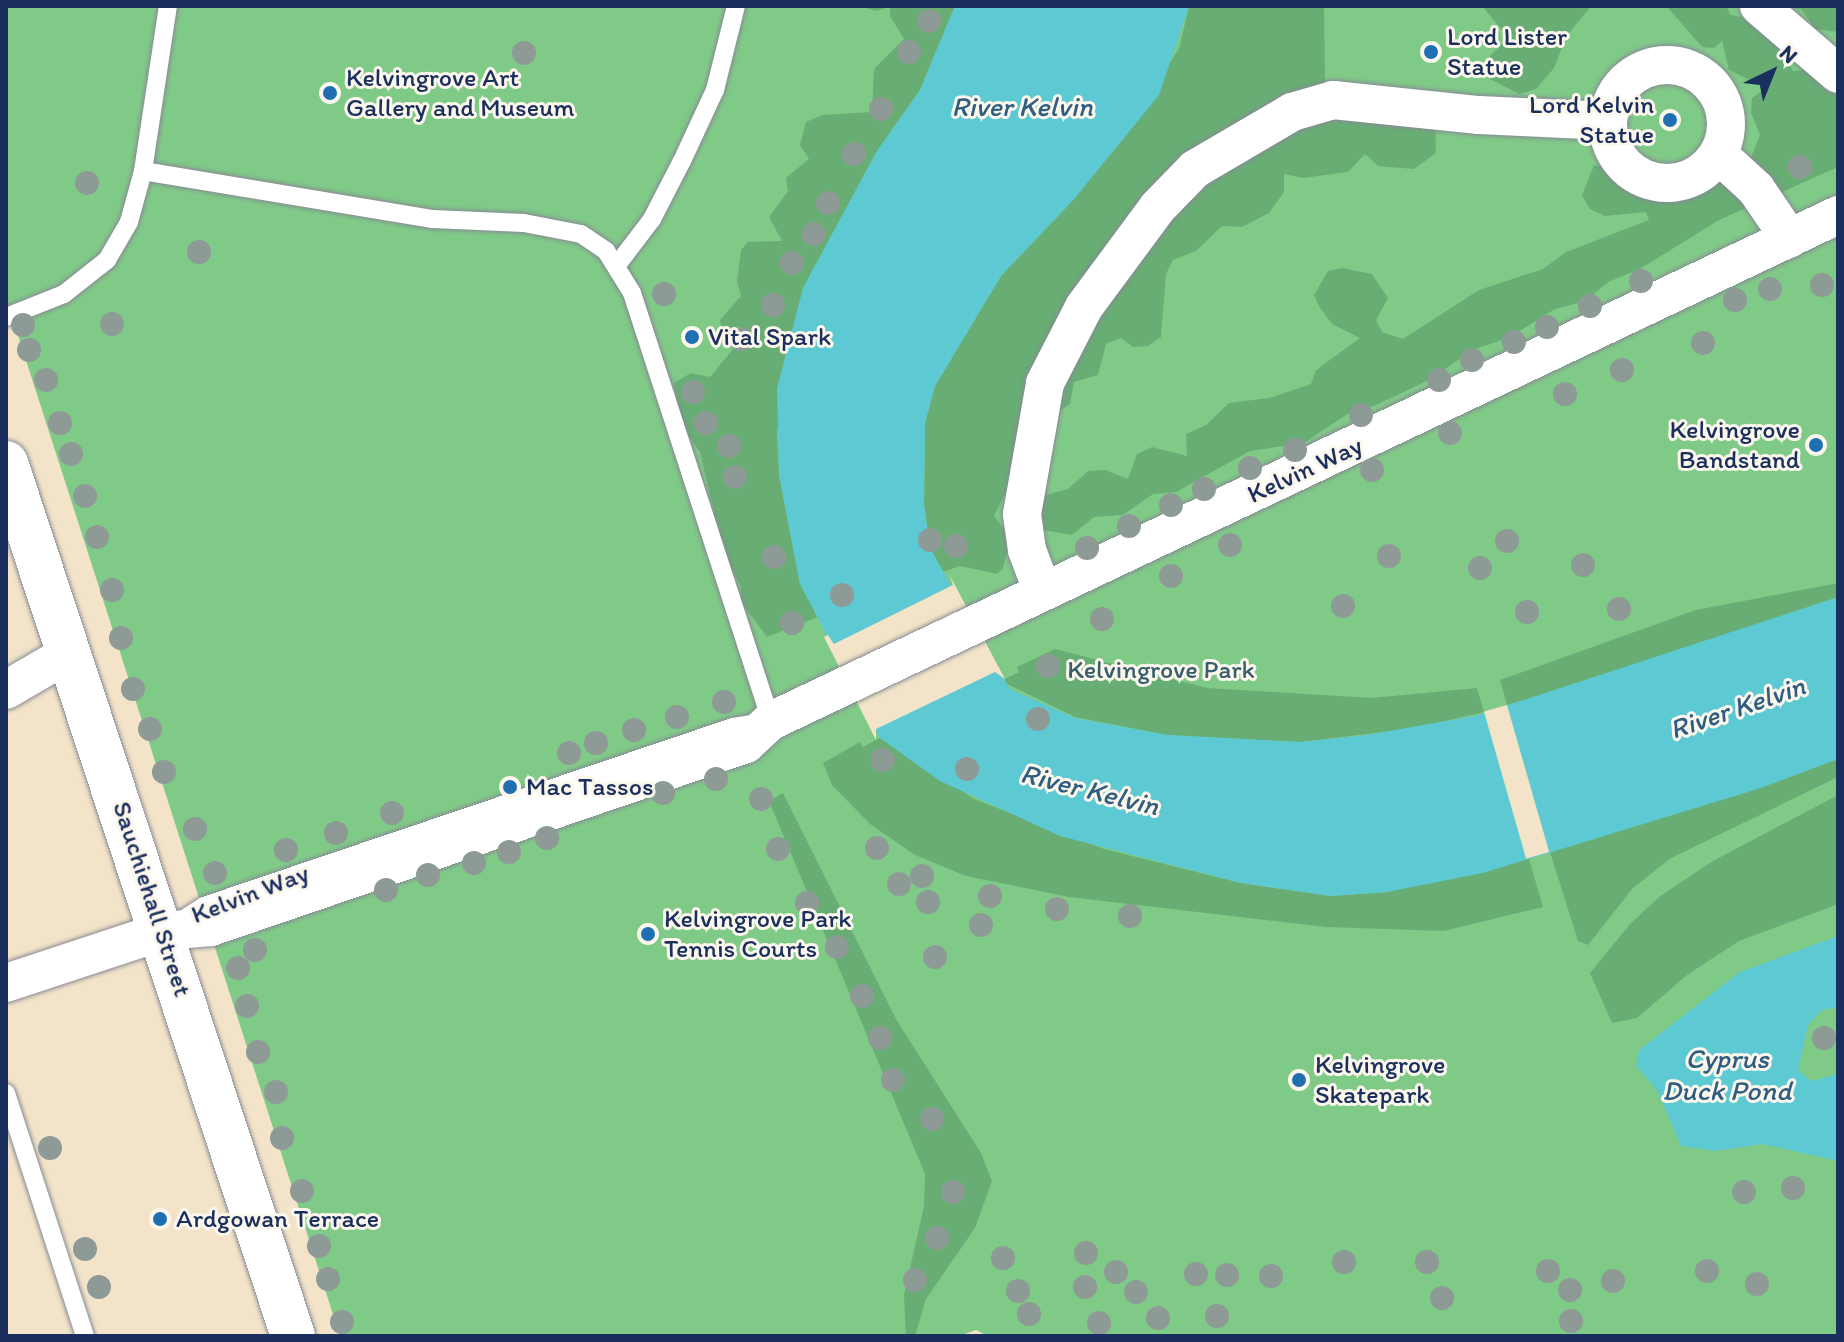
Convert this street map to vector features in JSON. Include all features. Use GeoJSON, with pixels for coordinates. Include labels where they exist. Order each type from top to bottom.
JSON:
{"type":"FeatureCollection","features":[{"type":"Feature","properties":{"kind":"street"},"geometry":{"type":"LineString","coordinates":[[1759,6],[1838,74]]}},
{"type":"Feature","properties":{"kind":"street"},"geometry":{"type":"LineString","coordinates":[[1665,65],[1694,70],[1721,97],[1727,117],[1719,155],[1689,180],[1650,181],[1619,159],[1608,121],[1616,94],[1637,72],[1665,65]]}},
{"type":"Feature","properties":{"kind":"street"},"geometry":{"type":"LineString","coordinates":[[1042,590],[1027,550],[1022,514],[1045,383],[1084,307],[1158,207],[1195,169],[1292,112],[1333,100],[1479,115],[1608,121]]}},
{"type":"Feature","properties":{"kind":"street"},"geometry":{"type":"LineString","coordinates":[[1719,155],[1756,189],[1790,239]]}},
{"type":"Feature","properties":{"kind":"street","name":"Kelvin Way"},"geometry":{"type":"LineString","coordinates":[[6,983],[163,931],[211,927],[746,744],[771,721],[1042,590],[1408,423],[1838,215]]}},
{"type":"Feature","properties":{"kind":"street","name":"Sauchiehall Street"},"geometry":{"type":"LineString","coordinates":[[6,463],[163,931],[293,1336]]}},
{"type":"Feature","properties":{"kind":"street"},"geometry":{"type":"LineString","coordinates":[[6,690],[71,652]]}},
{"type":"Feature","properties":{"kind":"lane"},"geometry":{"type":"LineString","coordinates":[[6,317],[64,294],[107,260],[129,222],[143,171],[168,6]]}},
{"type":"Feature","properties":{"kind":"lane"},"geometry":{"type":"LineString","coordinates":[[617,265],[652,219],[688,150],[715,90],[736,6]]}},
{"type":"Feature","properties":{"kind":"lane"},"geometry":{"type":"LineString","coordinates":[[143,171],[433,219],[564,229],[595,242],[617,265],[632,293],[771,721]]}},
{"type":"Feature","properties":{"kind":"lane"},"geometry":{"type":"LineString","coordinates":[[6,1093],[85,1336]]}},
{"type":"Feature","properties":{"kind":"green space","name":"Kelvingrove Park"},"geometry":{"type":"Polygon","coordinates":[[[6,6],[1838,6],[1838,1336],[988,1336],[976,1330],[959,1336],[340,1336],[6,298],[6,6]]]}},
{"type":"Feature","properties":{"kind":"green space"},"geometry":{"type":"Polygon","coordinates":[[[858,6],[890,6],[877,11],[858,6]]]}},
{"type":"Feature","properties":{"kind":"green space"},"geometry":{"type":"Polygon","coordinates":[[[890,6],[955,6],[920,90],[877,151],[803,288],[777,432],[779,475],[800,584],[818,617],[767,637],[741,602],[741,586],[725,558],[700,452],[680,424],[674,383],[691,373],[710,377],[733,349],[723,337],[720,320],[741,296],[737,282],[741,250],[748,242],[782,241],[769,217],[788,191],[786,178],[809,159],[800,145],[806,122],[822,115],[872,112],[874,69],[904,39],[890,16],[890,6]]]}},
{"type":"Feature","properties":{"kind":"green space"},"geometry":{"type":"Polygon","coordinates":[[[1189,6],[1324,6],[1325,86],[1363,123],[1415,115],[1435,123],[1436,153],[1414,169],[1378,166],[1365,154],[1348,172],[1303,178],[1284,174],[1284,192],[1269,213],[1242,227],[1222,226],[1196,251],[1173,260],[1166,274],[1161,337],[1148,346],[1133,347],[1121,338],[1106,344],[1098,375],[1074,382],[1070,404],[1051,416],[1013,477],[994,516],[1005,530],[1008,547],[1003,568],[997,574],[960,566],[943,572],[930,548],[924,505],[925,423],[935,386],[1001,276],[1075,198],[1179,49],[1189,6]]]}},
{"type":"Feature","properties":{"kind":"green space"},"geometry":{"type":"Polygon","coordinates":[[[1482,6],[1591,6],[1566,37],[1554,68],[1536,89],[1519,94],[1490,79],[1490,56],[1502,44],[1503,31],[1482,6]]]}},
{"type":"Feature","properties":{"kind":"green space"},"geometry":{"type":"Polygon","coordinates":[[[1638,6],[1727,6],[1730,15],[1754,19],[1790,54],[1786,58],[1793,71],[1806,70],[1838,84],[1838,167],[1719,220],[1640,269],[1608,282],[1586,301],[1555,309],[1508,338],[1472,350],[1431,379],[1374,406],[1355,409],[1304,443],[1250,451],[1176,492],[1153,494],[1123,515],[1094,517],[1072,535],[1043,530],[1037,504],[1043,496],[1068,489],[1088,471],[1105,470],[1128,479],[1137,454],[1152,447],[1187,456],[1186,434],[1206,425],[1229,403],[1269,398],[1311,384],[1316,370],[1360,338],[1332,324],[1320,308],[1314,295],[1328,271],[1342,268],[1372,274],[1388,298],[1376,320],[1382,332],[1403,339],[1479,290],[1543,269],[1566,252],[1649,220],[1646,212],[1605,216],[1590,209],[1582,195],[1594,165],[1622,170],[1641,165],[1679,184],[1695,173],[1715,179],[1747,168],[1760,135],[1751,113],[1752,98],[1766,88],[1729,70],[1722,41],[1714,48],[1702,47],[1668,8],[1638,6]]]}},
{"type":"Feature","properties":{"kind":"green space"},"geometry":{"type":"Polygon","coordinates":[[[1774,6],[1838,6],[1838,32],[1815,29],[1801,9],[1774,6]]]}},
{"type":"Feature","properties":{"kind":"green space"},"geometry":{"type":"Polygon","coordinates":[[[1838,583],[1838,597],[1680,653],[1507,705],[1500,680],[1696,610],[1838,583]]]}},
{"type":"Feature","properties":{"kind":"green space"},"geometry":{"type":"Polygon","coordinates":[[[1055,649],[1207,688],[1371,698],[1477,688],[1484,712],[1416,728],[1301,742],[1167,735],[1075,717],[1001,681],[1019,672],[1017,667],[1055,649]]]}},
{"type":"Feature","properties":{"kind":"green space"},"geometry":{"type":"Polygon","coordinates":[[[880,738],[974,799],[1104,849],[1241,883],[1331,896],[1387,892],[1529,859],[1543,907],[1444,931],[1326,927],[1069,897],[966,876],[915,855],[870,824],[832,785],[823,763],[860,742],[863,747],[880,738]]]}},
{"type":"Feature","properties":{"kind":"green space"},"geometry":{"type":"Polygon","coordinates":[[[1838,759],[1838,777],[1671,858],[1633,888],[1588,945],[1578,941],[1550,852],[1838,759]]]}},
{"type":"Feature","properties":{"kind":"green space"},"geometry":{"type":"Polygon","coordinates":[[[783,793],[896,1019],[981,1153],[992,1181],[975,1228],[926,1299],[915,1336],[906,1336],[904,1295],[924,1206],[925,1174],[769,801],[783,793]]]}},
{"type":"Feature","properties":{"kind":"green space"},"geometry":{"type":"Polygon","coordinates":[[[1838,795],[1838,904],[1739,941],[1687,975],[1637,1018],[1612,1023],[1590,973],[1630,924],[1659,897],[1713,861],[1838,795]]]}},
{"type":"Feature","properties":{"kind":"water","name":"River Kelvin"},"geometry":{"type":"Polygon","coordinates":[[[955,6],[1189,6],[1159,95],[1075,198],[1001,276],[935,386],[925,423],[924,504],[930,548],[1010,689],[1075,718],[1167,735],[1301,742],[1366,735],[1475,716],[1838,597],[1838,759],[1761,788],[1483,873],[1387,892],[1331,896],[1241,883],[1060,836],[940,781],[880,738],[800,584],[779,475],[777,388],[803,288],[877,151],[920,90],[955,6]]]}},
{"type":"Feature","properties":{"kind":"water","name":"Cyprus Duck Pond"},"geometry":{"type":"Polygon","coordinates":[[[1838,936],[1838,1007],[1822,1010],[1808,1025],[1798,1070],[1811,1081],[1838,1074],[1838,1161],[1762,1144],[1716,1151],[1681,1146],[1657,1090],[1636,1066],[1639,1050],[1740,972],[1838,936]]]}},
{"type":"Feature","properties":{"kind":"pier"},"geometry":{"type":"Polygon","coordinates":[[[950,576],[1005,679],[995,672],[876,729],[876,740],[824,637],[828,635],[834,644],[953,585],[950,576]]]}},
{"type":"Feature","properties":{"kind":"pier"},"geometry":{"type":"Polygon","coordinates":[[[1507,705],[1549,852],[1526,859],[1484,712],[1507,705]]]}},
{"type":"Feature","properties":{"kind":"place","name":"Lord Lister Statue"},"geometry":{"type":"Point","coordinates":[1431,52]}},
{"type":"Feature","properties":{"kind":"place","name":"Kelvingrove Art Gallery and Museum"},"geometry":{"type":"Point","coordinates":[330,93]}},
{"type":"Feature","properties":{"kind":"place","name":"Lord Kelvin Statue"},"geometry":{"type":"Point","coordinates":[1670,120]}},
{"type":"Feature","properties":{"kind":"place","name":"Vital Spark"},"geometry":{"type":"Point","coordinates":[692,337]}},
{"type":"Feature","properties":{"kind":"place","name":"Kelvingrove Bandstand"},"geometry":{"type":"Point","coordinates":[1816,445]}},
{"type":"Feature","properties":{"kind":"place","name":"Mac Tassos"},"geometry":{"type":"Point","coordinates":[510,787]}},
{"type":"Feature","properties":{"kind":"place","name":"Kelvingrove Park Tennis Courts"},"geometry":{"type":"Point","coordinates":[648,934]}},
{"type":"Feature","properties":{"kind":"place","name":"Kelvingrove Skatepark"},"geometry":{"type":"Point","coordinates":[1299,1080]}},
{"type":"Feature","properties":{"kind":"place","name":"Ardgowan Terrace"},"geometry":{"type":"Point","coordinates":[160,1219]}}]}
